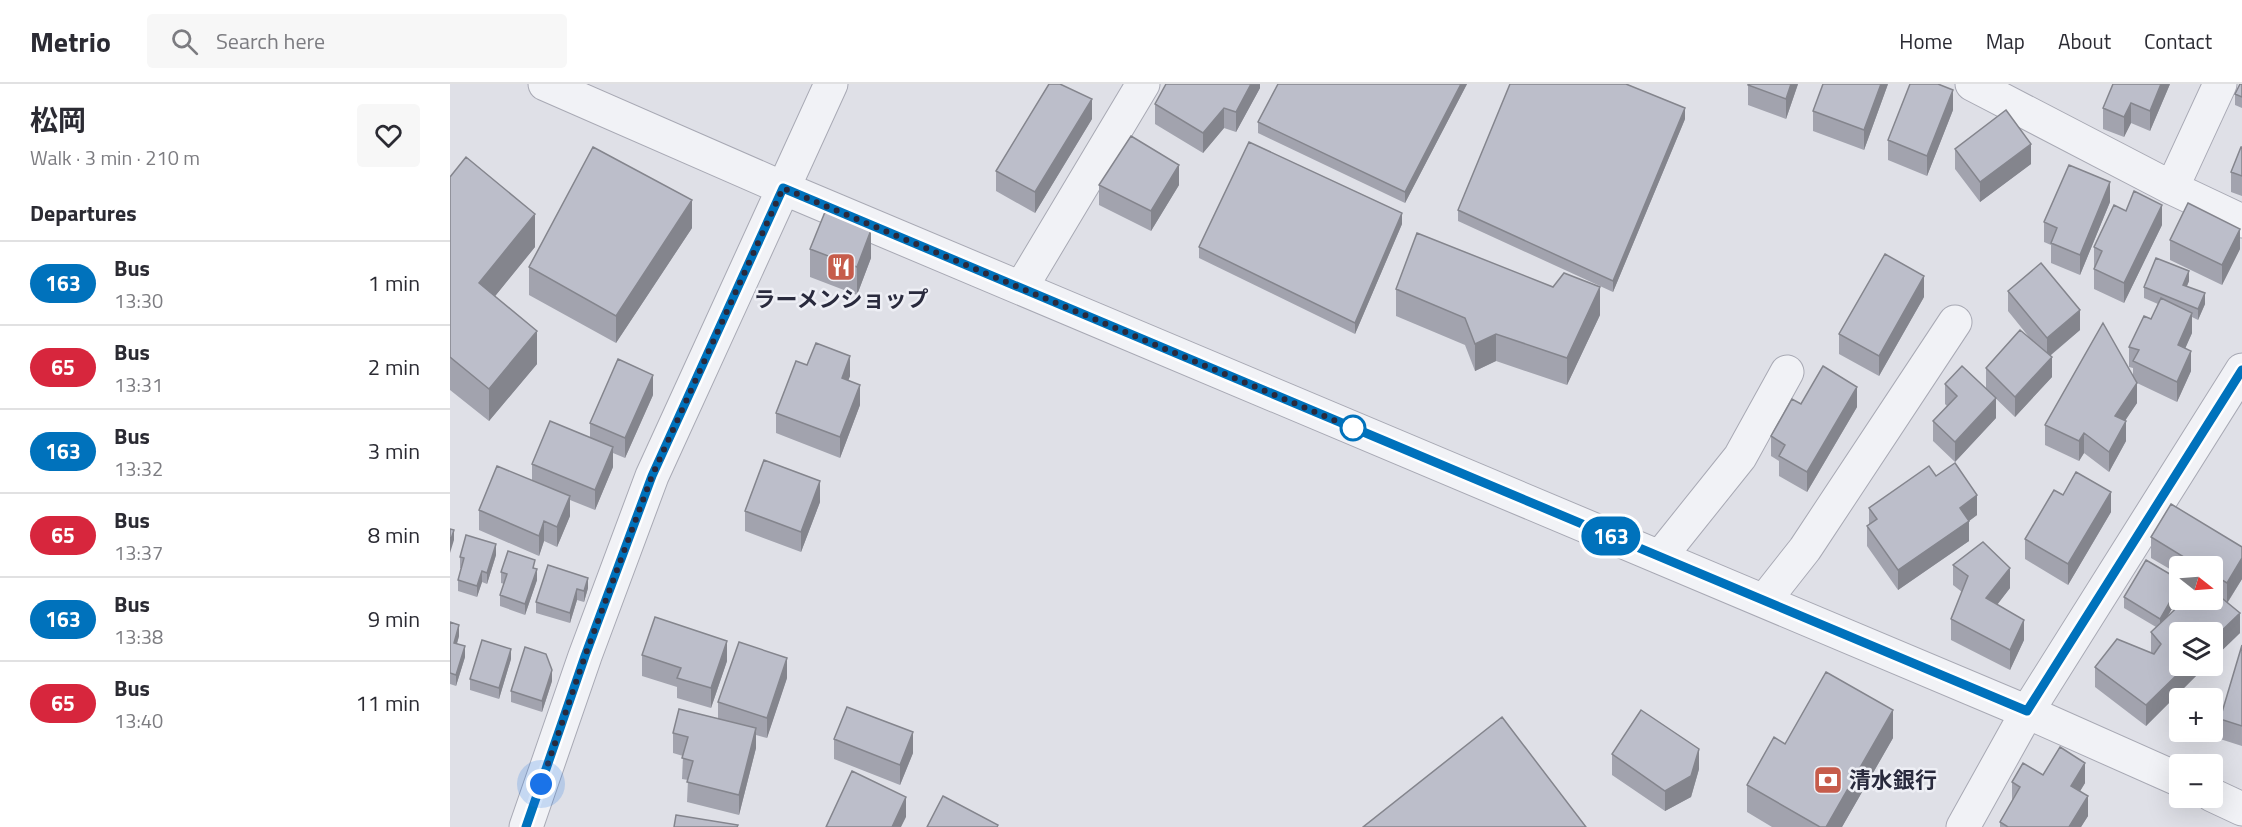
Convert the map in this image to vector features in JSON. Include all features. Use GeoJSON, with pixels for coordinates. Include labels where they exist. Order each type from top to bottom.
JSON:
{"type":"FeatureCollection","features":[{"type":"Feature","properties":{"kind":"street"},"geometry":{"type":"LineString","coordinates":[[545,84],[783,188],[2027,711],[2169,775]]}},
{"type":"Feature","properties":{"kind":"street"},"geometry":{"type":"LineString","coordinates":[[526,827],[585,656],[652,476],[831,84]]}},
{"type":"Feature","properties":{"kind":"street"},"geometry":{"type":"LineString","coordinates":[[1021,288],[1143,84]]}},
{"type":"Feature","properties":{"kind":"street"},"geometry":{"type":"LineString","coordinates":[[2172,188],[2220,84]]}},
{"type":"Feature","properties":{"kind":"street"},"geometry":{"type":"LineString","coordinates":[[1974,85],[2172,188],[2242,221]]}},
{"type":"Feature","properties":{"kind":"street"},"geometry":{"type":"LineString","coordinates":[[1764,601],[1805,549],[1954,322]]}},
{"type":"Feature","properties":{"kind":"street"},"geometry":{"type":"LineString","coordinates":[[1964,827],[2027,711],[2242,370]]}},
{"type":"Feature","properties":{"kind":"street"},"geometry":{"type":"LineString","coordinates":[[1660,557],[1740,457],[1786,372]]}},
{"type":"Feature","properties":{"kind":"street"},"geometry":{"type":"LineString","coordinates":[[2223,800],[2242,809]]}},
{"type":"Feature","properties":{"kind":"building"},"geometry":{"type":"Polygon","coordinates":[[[1049,84],[1060,84],[1092,99],[1035,192],[996,171],[1049,84]]]}},
{"type":"Feature","properties":{"kind":"building"},"geometry":{"type":"Polygon","coordinates":[[[1166,84],[1251,84],[1236,112],[1224,108],[1203,133],[1155,104],[1166,84]]]}},
{"type":"Feature","properties":{"kind":"building"},"geometry":{"type":"Polygon","coordinates":[[[1278,84],[1461,84],[1405,192],[1258,122],[1278,84]]]}},
{"type":"Feature","properties":{"kind":"building"},"geometry":{"type":"Polygon","coordinates":[[[1510,84],[1626,84],[1685,108],[1613,281],[1458,210],[1510,84]]]}},
{"type":"Feature","properties":{"kind":"building"},"geometry":{"type":"Polygon","coordinates":[[[1748,84],[1791,84],[1786,99],[1748,84]]]}},
{"type":"Feature","properties":{"kind":"building"},"geometry":{"type":"Polygon","coordinates":[[[1823,84],[1881,84],[1864,130],[1813,111],[1823,84]]]}},
{"type":"Feature","properties":{"kind":"building"},"geometry":{"type":"Polygon","coordinates":[[[1910,84],[1938,84],[1953,90],[1927,156],[1888,140],[1910,84]]]}},
{"type":"Feature","properties":{"kind":"building"},"geometry":{"type":"Polygon","coordinates":[[[2113,84],[2161,84],[2150,111],[2131,103],[2124,117],[2103,108],[2113,84]]]}},
{"type":"Feature","properties":{"kind":"building"},"geometry":{"type":"Polygon","coordinates":[[[2242,84],[2242,97],[2235,94],[2242,84]]]}},
{"type":"Feature","properties":{"kind":"building"},"geometry":{"type":"Polygon","coordinates":[[[2006,110],[2031,144],[1980,182],[1955,149],[2006,110]]]}},
{"type":"Feature","properties":{"kind":"building"},"geometry":{"type":"Polygon","coordinates":[[[1131,136],[1179,165],[1151,211],[1099,185],[1131,136]]]}},
{"type":"Feature","properties":{"kind":"building"},"geometry":{"type":"Polygon","coordinates":[[[1249,142],[1402,213],[1355,323],[1199,247],[1249,142]]]}},
{"type":"Feature","properties":{"kind":"building"},"geometry":{"type":"Polygon","coordinates":[[[593,147],[692,200],[616,316],[529,267],[593,147]]]}},
{"type":"Feature","properties":{"kind":"building"},"geometry":{"type":"Polygon","coordinates":[[[2242,147],[2242,176],[2231,172],[2242,147]]]}},
{"type":"Feature","properties":{"kind":"building"},"geometry":{"type":"Polygon","coordinates":[[[466,157],[535,214],[479,283],[537,331],[489,389],[450,357],[450,177],[466,157]]]}},
{"type":"Feature","properties":{"kind":"building"},"geometry":{"type":"Polygon","coordinates":[[[2069,165],[2110,182],[2080,255],[2051,243],[2057,228],[2044,222],[2069,165]]]}},
{"type":"Feature","properties":{"kind":"building"},"geometry":{"type":"Polygon","coordinates":[[[2134,191],[2162,205],[2124,283],[2094,269],[2102,251],[2094,247],[2114,205],[2126,211],[2134,191]]]}},
{"type":"Feature","properties":{"kind":"building"},"geometry":{"type":"Polygon","coordinates":[[[2188,203],[2240,229],[2222,265],[2170,240],[2188,203]]]}},
{"type":"Feature","properties":{"kind":"building"},"geometry":{"type":"Polygon","coordinates":[[[825,212],[871,230],[857,267],[810,249],[825,212]]]}},
{"type":"Feature","properties":{"kind":"building"},"geometry":{"type":"Polygon","coordinates":[[[1417,233],[1553,287],[1564,273],[1600,287],[1567,358],[1496,334],[1475,344],[1465,318],[1396,289],[1417,233]]]}},
{"type":"Feature","properties":{"kind":"building"},"geometry":{"type":"Polygon","coordinates":[[[1885,254],[1924,276],[1879,356],[1839,334],[1885,254]]]}},
{"type":"Feature","properties":{"kind":"building"},"geometry":{"type":"Polygon","coordinates":[[[2156,258],[2189,271],[2183,285],[2205,293],[2198,309],[2144,287],[2156,258]]]}},
{"type":"Feature","properties":{"kind":"building"},"geometry":{"type":"Polygon","coordinates":[[[2041,263],[2080,310],[2047,338],[2008,291],[2041,263]]]}},
{"type":"Feature","properties":{"kind":"building"},"geometry":{"type":"Polygon","coordinates":[[[2161,298],[2192,313],[2178,345],[2191,351],[2177,382],[2133,361],[2139,350],[2129,347],[2144,316],[2151,319],[2161,298]]]}},
{"type":"Feature","properties":{"kind":"building"},"geometry":{"type":"Polygon","coordinates":[[[2103,323],[2137,383],[2115,416],[2126,421],[2109,452],[2084,433],[2079,441],[2045,425],[2103,323]]]}},
{"type":"Feature","properties":{"kind":"building"},"geometry":{"type":"Polygon","coordinates":[[[2020,330],[2052,357],[2015,397],[1986,368],[2020,330]]]}},
{"type":"Feature","properties":{"kind":"building"},"geometry":{"type":"Polygon","coordinates":[[[816,343],[850,356],[842,378],[860,385],[840,437],[776,413],[796,361],[807,365],[816,343]]]}},
{"type":"Feature","properties":{"kind":"building"},"geometry":{"type":"Polygon","coordinates":[[[618,359],[653,375],[625,438],[590,423],[618,359]]]}},
{"type":"Feature","properties":{"kind":"building"},"geometry":{"type":"Polygon","coordinates":[[[1823,366],[1857,387],[1807,472],[1779,456],[1785,445],[1771,436],[1792,399],[1801,404],[1823,366]]]}},
{"type":"Feature","properties":{"kind":"building"},"geometry":{"type":"Polygon","coordinates":[[[1962,366],[1996,398],[1955,442],[1933,421],[1957,396],[1945,384],[1962,366]]]}},
{"type":"Feature","properties":{"kind":"building"},"geometry":{"type":"Polygon","coordinates":[[[550,421],[613,447],[595,490],[532,464],[550,421]]]}},
{"type":"Feature","properties":{"kind":"building"},"geometry":{"type":"Polygon","coordinates":[[[764,460],[820,481],[801,532],[745,511],[764,460]]]}},
{"type":"Feature","properties":{"kind":"building"},"geometry":{"type":"Polygon","coordinates":[[[1955,463],[1977,495],[1960,508],[1969,521],[1898,570],[1867,526],[1877,519],[1869,508],[1929,466],[1936,476],[1955,463]]]}},
{"type":"Feature","properties":{"kind":"building"},"geometry":{"type":"Polygon","coordinates":[[[497,466],[570,496],[557,527],[544,521],[539,536],[479,510],[497,466]]]}},
{"type":"Feature","properties":{"kind":"building"},"geometry":{"type":"Polygon","coordinates":[[[2076,472],[2111,492],[2068,564],[2025,539],[2054,490],[2063,495],[2076,472]]]}},
{"type":"Feature","properties":{"kind":"building"},"geometry":{"type":"Polygon","coordinates":[[[2171,504],[2242,547],[2242,558],[2227,583],[2223,581],[2223,556],[2182,556],[2151,537],[2171,504]]]}},
{"type":"Feature","properties":{"kind":"building"},"geometry":{"type":"Polygon","coordinates":[[[450,529],[454,530],[450,542],[450,529]]]}},
{"type":"Feature","properties":{"kind":"building"},"geometry":{"type":"Polygon","coordinates":[[[466,535],[496,544],[487,573],[482,571],[477,586],[458,580],[464,558],[460,557],[466,535]]]}},
{"type":"Feature","properties":{"kind":"building"},"geometry":{"type":"Polygon","coordinates":[[[1983,542],[2010,568],[1986,598],[2024,620],[2010,650],[1951,619],[1968,576],[1953,565],[1983,542]]]}},
{"type":"Feature","properties":{"kind":"building"},"geometry":{"type":"Polygon","coordinates":[[[508,551],[535,560],[533,568],[537,569],[525,604],[500,595],[507,574],[501,572],[508,551]]]}},
{"type":"Feature","properties":{"kind":"building"},"geometry":{"type":"Polygon","coordinates":[[[2146,560],[2169,574],[2169,603],[2160,619],[2124,597],[2146,560]]]}},
{"type":"Feature","properties":{"kind":"building"},"geometry":{"type":"Polygon","coordinates":[[[548,565],[588,578],[584,591],[577,589],[570,613],[536,602],[548,565]]]}},
{"type":"Feature","properties":{"kind":"building"},"geometry":{"type":"Polygon","coordinates":[[[2223,599],[2240,613],[2223,629],[2223,622],[2169,622],[2169,676],[2176,676],[2146,705],[2095,667],[2117,639],[2154,654],[2161,644],[2151,632],[2174,610],[2223,610],[2223,599]]]}},
{"type":"Feature","properties":{"kind":"building"},"geometry":{"type":"Polygon","coordinates":[[[655,617],[727,641],[711,688],[677,678],[681,668],[642,655],[655,617]]]}},
{"type":"Feature","properties":{"kind":"building"},"geometry":{"type":"Polygon","coordinates":[[[450,622],[459,625],[454,643],[465,646],[456,675],[450,673],[450,622]]]}},
{"type":"Feature","properties":{"kind":"building"},"geometry":{"type":"Polygon","coordinates":[[[482,640],[511,649],[499,688],[470,679],[482,640]]]}},
{"type":"Feature","properties":{"kind":"building"},"geometry":{"type":"Polygon","coordinates":[[[739,642],[787,658],[767,718],[718,702],[739,642]]]}},
{"type":"Feature","properties":{"kind":"building"},"geometry":{"type":"Polygon","coordinates":[[[2242,645],[2242,726],[2223,720],[2223,709],[2242,645]]]}},
{"type":"Feature","properties":{"kind":"building"},"geometry":{"type":"Polygon","coordinates":[[[525,647],[546,654],[552,670],[542,701],[511,691],[525,647]]]}},
{"type":"Feature","properties":{"kind":"building"},"geometry":{"type":"Polygon","coordinates":[[[1826,672],[1893,710],[1826,827],[1820,827],[1747,785],[1774,737],[1785,744],[1826,672]]]}},
{"type":"Feature","properties":{"kind":"building"},"geometry":{"type":"Polygon","coordinates":[[[847,707],[913,732],[900,765],[834,739],[847,707]]]}},
{"type":"Feature","properties":{"kind":"building"},"geometry":{"type":"Polygon","coordinates":[[[679,709],[756,728],[739,795],[687,782],[693,761],[682,758],[688,737],[673,733],[679,709]]]}},
{"type":"Feature","properties":{"kind":"building"},"geometry":{"type":"Polygon","coordinates":[[[1641,710],[1699,749],[1691,776],[1665,791],[1612,754],[1641,710]]]}},
{"type":"Feature","properties":{"kind":"building"},"geometry":{"type":"Polygon","coordinates":[[[1502,717],[1586,827],[1363,827],[1502,717]]]}},
{"type":"Feature","properties":{"kind":"building"},"geometry":{"type":"Polygon","coordinates":[[[2060,747],[2085,763],[2071,786],[2088,796],[2069,827],[2008,827],[2000,822],[2020,787],[2012,782],[2023,763],[2043,775],[2060,747]]]}},
{"type":"Feature","properties":{"kind":"building"},"geometry":{"type":"Polygon","coordinates":[[[852,771],[906,797],[892,827],[826,827],[852,771]]]}},
{"type":"Feature","properties":{"kind":"building"},"geometry":{"type":"Polygon","coordinates":[[[943,796],[998,825],[997,827],[927,827],[943,796]]]}},
{"type":"Feature","properties":{"kind":"building"},"geometry":{"type":"Polygon","coordinates":[[[676,815],[738,825],[737,827],[674,827],[676,815]]]}},
{"type":"Feature","properties":{"kind":"bus line","name":"163"},"geometry":{"type":"LineString","coordinates":[[526,827],[585,656],[652,476],[783,188],[2027,711],[2242,370]]}},
{"type":"Feature","properties":{"kind":"place","name":"ラーメンショップ"},"geometry":{"type":"Point","coordinates":[841,267]}},
{"type":"Feature","properties":{"kind":"place","name":"清水銀行"},"geometry":{"type":"Point","coordinates":[1828,780]}},
{"type":"Feature","properties":{"kind":"route"},"geometry":{"type":"LineString","coordinates":[[541,784],[585,656],[652,476],[783,188],[1353,428]]}}]}
